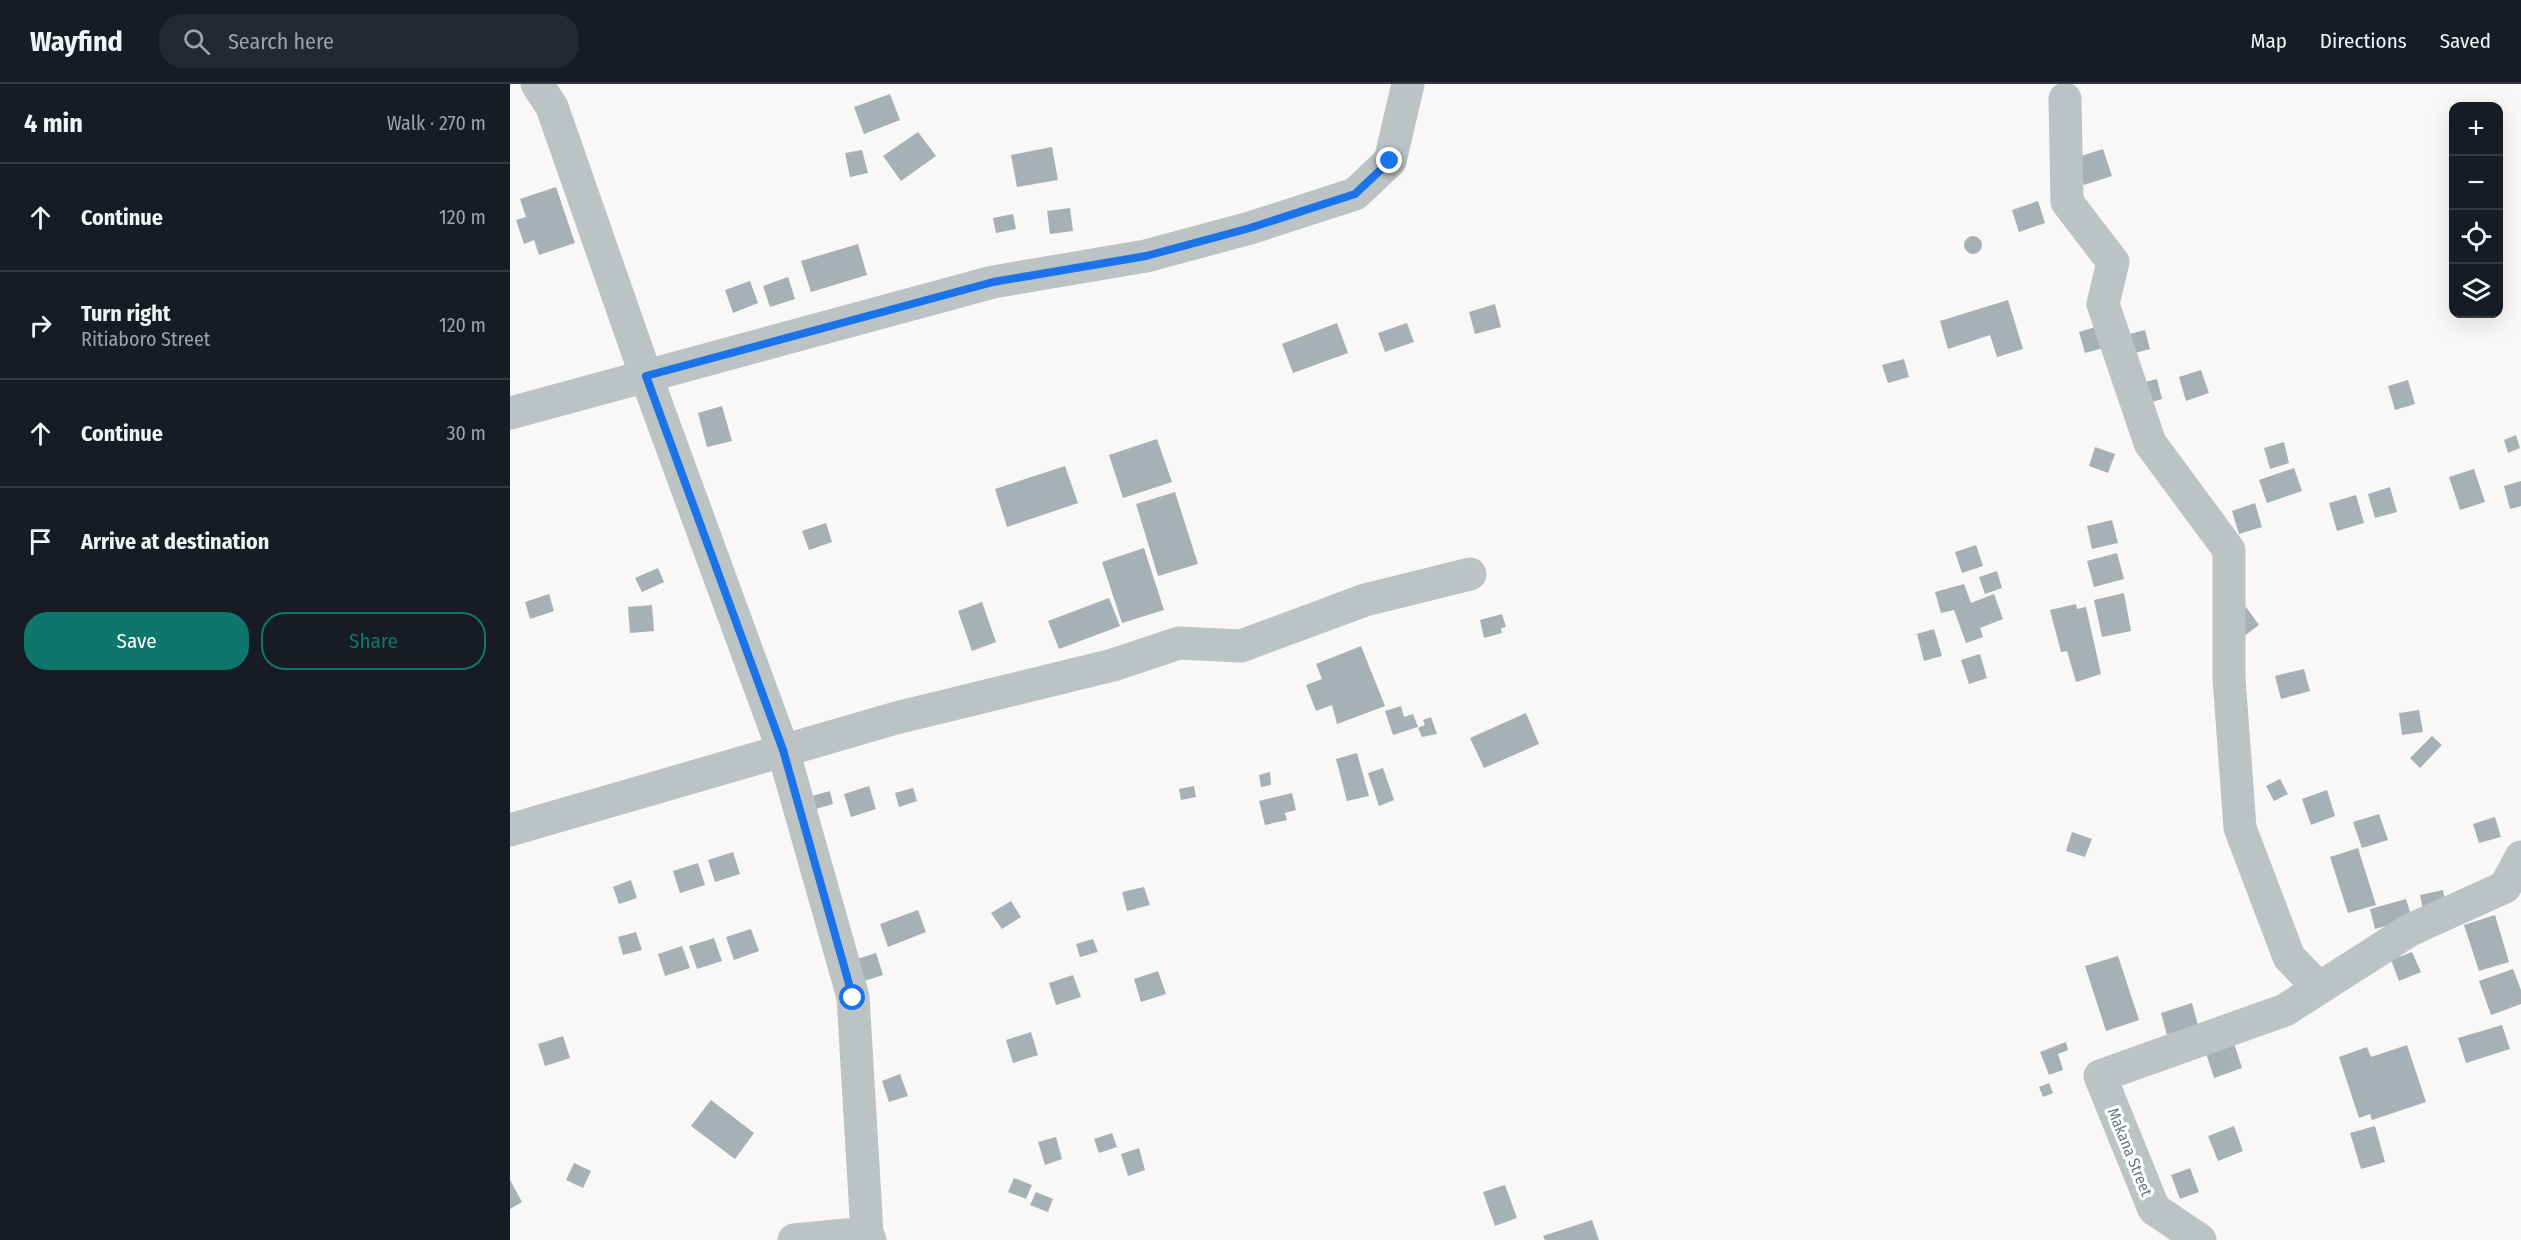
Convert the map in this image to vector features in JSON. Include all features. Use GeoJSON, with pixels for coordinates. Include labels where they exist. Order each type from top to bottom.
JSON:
{"type":"FeatureCollection","features":[{"type":"Feature","properties":{"kind":"street"},"geometry":{"type":"LineString","coordinates":[[537,84],[552,107],[646,376],[783,750],[853,998],[868,1237],[794,1240]]}},
{"type":"Feature","properties":{"kind":"street"},"geometry":{"type":"LineString","coordinates":[[510,413],[993,282],[1146,256],[1250,228],[1355,194],[1390,161],[1408,84]]}},
{"type":"Feature","properties":{"kind":"street"},"geometry":{"type":"LineString","coordinates":[[2064,99],[2067,202],[2113,262],[2103,304],[2150,443],[2229,550],[2229,678],[2241,828],[2289,957],[2319,988],[2410,930],[2505,887],[2521,857]]}},
{"type":"Feature","properties":{"kind":"street"},"geometry":{"type":"LineString","coordinates":[[510,830],[896,718],[1113,665],[1179,643],[1241,646],[1365,600],[1470,574]]}},
{"type":"Feature","properties":{"kind":"street","name":"Makana Street"},"geometry":{"type":"LineString","coordinates":[[2200,1240],[2154,1209],[2100,1076],[2285,1010],[2319,988]]}},
{"type":"Feature","properties":{"kind":"building"},"geometry":{"type":"Polygon","coordinates":[[[890,94],[900,120],[864,134],[854,107],[890,94]]]}},
{"type":"Feature","properties":{"kind":"building"},"geometry":{"type":"Polygon","coordinates":[[[918,132],[936,156],[901,181],[883,156],[918,132]]]}},
{"type":"Feature","properties":{"kind":"building"},"geometry":{"type":"Polygon","coordinates":[[[1052,147],[1058,180],[1017,187],[1011,155],[1052,147]]]}},
{"type":"Feature","properties":{"kind":"building"},"geometry":{"type":"Polygon","coordinates":[[[2103,149],[2112,176],[2084,185],[2075,158],[2103,149]]]}},
{"type":"Feature","properties":{"kind":"building"},"geometry":{"type":"Polygon","coordinates":[[[862,150],[868,173],[850,177],[845,153],[862,150]]]}},
{"type":"Feature","properties":{"kind":"building"},"geometry":{"type":"Polygon","coordinates":[[[556,187],[575,243],[539,255],[534,240],[524,244],[516,220],[526,217],[520,199],[556,187]]]}},
{"type":"Feature","properties":{"kind":"building"},"geometry":{"type":"Polygon","coordinates":[[[2038,201],[2045,223],[2019,232],[2012,210],[2038,201]]]}},
{"type":"Feature","properties":{"kind":"building"},"geometry":{"type":"Polygon","coordinates":[[[1070,208],[1073,231],[1050,234],[1047,211],[1070,208]]]}},
{"type":"Feature","properties":{"kind":"building"},"geometry":{"type":"Polygon","coordinates":[[[1013,214],[1016,229],[996,233],[993,218],[1013,214]]]}},
{"type":"Feature","properties":{"kind":"building"},"geometry":{"type":"Polygon","coordinates":[[[1973,236],[1979,239],[1982,245],[1979,251],[1973,254],[1967,251],[1964,245],[1967,239],[1973,236]]]}},
{"type":"Feature","properties":{"kind":"building"},"geometry":{"type":"Polygon","coordinates":[[[858,244],[867,275],[811,292],[801,261],[858,244]]]}},
{"type":"Feature","properties":{"kind":"building"},"geometry":{"type":"Polygon","coordinates":[[[788,277],[795,299],[770,307],[763,286],[788,277]]]}},
{"type":"Feature","properties":{"kind":"building"},"geometry":{"type":"Polygon","coordinates":[[[750,281],[758,303],[733,313],[725,290],[750,281]]]}},
{"type":"Feature","properties":{"kind":"building"},"geometry":{"type":"Polygon","coordinates":[[[2008,300],[2023,349],[1997,357],[1990,335],[1948,349],[1940,321],[2008,300]]]}},
{"type":"Feature","properties":{"kind":"building"},"geometry":{"type":"Polygon","coordinates":[[[1495,304],[1501,327],[1475,334],[1469,312],[1495,304]]]}},
{"type":"Feature","properties":{"kind":"building"},"geometry":{"type":"Polygon","coordinates":[[[1337,323],[1348,353],[1293,373],[1282,344],[1337,323]]]}},
{"type":"Feature","properties":{"kind":"building"},"geometry":{"type":"Polygon","coordinates":[[[1407,323],[1414,342],[1385,352],[1378,333],[1407,323]]]}},
{"type":"Feature","properties":{"kind":"building"},"geometry":{"type":"Polygon","coordinates":[[[2105,324],[2111,346],[2085,353],[2079,332],[2105,324]]]}},
{"type":"Feature","properties":{"kind":"building"},"geometry":{"type":"Polygon","coordinates":[[[2145,330],[2150,349],[2127,355],[2122,336],[2145,330]]]}},
{"type":"Feature","properties":{"kind":"building"},"geometry":{"type":"Polygon","coordinates":[[[1904,359],[1909,377],[1888,383],[1882,365],[1904,359]]]}},
{"type":"Feature","properties":{"kind":"building"},"geometry":{"type":"Polygon","coordinates":[[[2201,370],[2209,393],[2186,401],[2179,377],[2201,370]]]}},
{"type":"Feature","properties":{"kind":"building"},"geometry":{"type":"Polygon","coordinates":[[[2157,379],[2162,399],[2140,406],[2134,385],[2157,379]]]}},
{"type":"Feature","properties":{"kind":"building"},"geometry":{"type":"Polygon","coordinates":[[[2408,380],[2415,404],[2395,410],[2388,386],[2408,380]]]}},
{"type":"Feature","properties":{"kind":"building"},"geometry":{"type":"Polygon","coordinates":[[[722,406],[732,441],[707,447],[698,413],[722,406]]]}},
{"type":"Feature","properties":{"kind":"building"},"geometry":{"type":"Polygon","coordinates":[[[2516,435],[2520,448],[2508,453],[2504,440],[2516,435]]]}},
{"type":"Feature","properties":{"kind":"building"},"geometry":{"type":"Polygon","coordinates":[[[1157,439],[1172,482],[1123,498],[1109,455],[1157,439]]]}},
{"type":"Feature","properties":{"kind":"building"},"geometry":{"type":"Polygon","coordinates":[[[2284,442],[2289,463],[2270,469],[2264,448],[2284,442]]]}},
{"type":"Feature","properties":{"kind":"building"},"geometry":{"type":"Polygon","coordinates":[[[2095,447],[2115,454],[2108,473],[2089,466],[2095,447]]]}},
{"type":"Feature","properties":{"kind":"building"},"geometry":{"type":"Polygon","coordinates":[[[1065,466],[1078,503],[1007,527],[995,489],[1065,466]]]}},
{"type":"Feature","properties":{"kind":"building"},"geometry":{"type":"Polygon","coordinates":[[[2294,468],[2302,491],[2267,503],[2259,480],[2294,468]]]}},
{"type":"Feature","properties":{"kind":"building"},"geometry":{"type":"Polygon","coordinates":[[[2474,469],[2485,502],[2460,510],[2449,477],[2474,469]]]}},
{"type":"Feature","properties":{"kind":"building"},"geometry":{"type":"Polygon","coordinates":[[[2521,481],[2521,506],[2510,509],[2504,486],[2521,481]]]}},
{"type":"Feature","properties":{"kind":"building"},"geometry":{"type":"Polygon","coordinates":[[[2390,487],[2397,512],[2375,518],[2368,494],[2390,487]]]}},
{"type":"Feature","properties":{"kind":"building"},"geometry":{"type":"Polygon","coordinates":[[[1175,492],[1198,564],[1158,576],[1136,504],[1175,492]]]}},
{"type":"Feature","properties":{"kind":"building"},"geometry":{"type":"Polygon","coordinates":[[[2356,495],[2364,523],[2337,531],[2329,503],[2356,495]]]}},
{"type":"Feature","properties":{"kind":"building"},"geometry":{"type":"Polygon","coordinates":[[[2255,503],[2262,527],[2239,534],[2232,511],[2255,503]]]}},
{"type":"Feature","properties":{"kind":"building"},"geometry":{"type":"Polygon","coordinates":[[[2112,520],[2118,543],[2092,549],[2087,526],[2112,520]]]}},
{"type":"Feature","properties":{"kind":"building"},"geometry":{"type":"Polygon","coordinates":[[[826,523],[832,542],[809,550],[802,531],[826,523]]]}},
{"type":"Feature","properties":{"kind":"building"},"geometry":{"type":"Polygon","coordinates":[[[1976,545],[1983,566],[1962,573],[1955,552],[1976,545]]]}},
{"type":"Feature","properties":{"kind":"building"},"geometry":{"type":"Polygon","coordinates":[[[1144,548],[1164,610],[1122,623],[1102,562],[1144,548]]]}},
{"type":"Feature","properties":{"kind":"building"},"geometry":{"type":"Polygon","coordinates":[[[2117,553],[2124,579],[2094,587],[2087,561],[2117,553]]]}},
{"type":"Feature","properties":{"kind":"building"},"geometry":{"type":"Polygon","coordinates":[[[658,568],[664,582],[642,592],[635,578],[658,568]]]}},
{"type":"Feature","properties":{"kind":"building"},"geometry":{"type":"Polygon","coordinates":[[[1997,571],[2002,588],[1985,594],[1979,577],[1997,571]]]}},
{"type":"Feature","properties":{"kind":"building"},"geometry":{"type":"Polygon","coordinates":[[[1964,584],[1971,603],[1994,594],[2003,619],[1980,628],[1983,637],[1966,643],[1954,610],[1941,613],[1935,592],[1964,584]]]}},
{"type":"Feature","properties":{"kind":"building"},"geometry":{"type":"Polygon","coordinates":[[[2124,593],[2131,631],[2102,637],[2094,600],[2124,593]]]}},
{"type":"Feature","properties":{"kind":"building"},"geometry":{"type":"Polygon","coordinates":[[[549,594],[554,611],[530,619],[525,602],[549,594]]]}},
{"type":"Feature","properties":{"kind":"building"},"geometry":{"type":"Polygon","coordinates":[[[1109,598],[1120,626],[1059,649],[1048,621],[1109,598]]]}},
{"type":"Feature","properties":{"kind":"building"},"geometry":{"type":"Polygon","coordinates":[[[982,602],[996,642],[972,651],[958,611],[982,602]]]}},
{"type":"Feature","properties":{"kind":"building"},"geometry":{"type":"Polygon","coordinates":[[[2076,604],[2077,609],[2086,607],[2101,674],[2076,682],[2067,651],[2061,652],[2050,610],[2076,604]]]}},
{"type":"Feature","properties":{"kind":"building"},"geometry":{"type":"Polygon","coordinates":[[[652,605],[654,631],[630,633],[628,607],[652,605]]]}},
{"type":"Feature","properties":{"kind":"building"},"geometry":{"type":"Polygon","coordinates":[[[2246,607],[2259,625],[2243,637],[2229,620],[2246,607]]]}},
{"type":"Feature","properties":{"kind":"building"},"geometry":{"type":"Polygon","coordinates":[[[1502,614],[1506,627],[1501,628],[1502,633],[1484,638],[1480,620],[1502,614]]]}},
{"type":"Feature","properties":{"kind":"building"},"geometry":{"type":"Polygon","coordinates":[[[1934,629],[1942,656],[1924,661],[1917,634],[1934,629]]]}},
{"type":"Feature","properties":{"kind":"building"},"geometry":{"type":"Polygon","coordinates":[[[1361,646],[1385,706],[1337,724],[1332,705],[1316,711],[1306,685],[1322,679],[1316,664],[1361,646]]]}},
{"type":"Feature","properties":{"kind":"building"},"geometry":{"type":"Polygon","coordinates":[[[1980,654],[1987,678],[1969,684],[1961,660],[1980,654]]]}},
{"type":"Feature","properties":{"kind":"building"},"geometry":{"type":"Polygon","coordinates":[[[2304,669],[2310,691],[2281,699],[2275,676],[2304,669]]]}},
{"type":"Feature","properties":{"kind":"building"},"geometry":{"type":"Polygon","coordinates":[[[1401,706],[1404,717],[1413,714],[1418,727],[1393,735],[1385,711],[1401,706]]]}},
{"type":"Feature","properties":{"kind":"building"},"geometry":{"type":"Polygon","coordinates":[[[2419,710],[2423,732],[2402,735],[2399,713],[2419,710]]]}},
{"type":"Feature","properties":{"kind":"building"},"geometry":{"type":"Polygon","coordinates":[[[1526,713],[1539,744],[1484,768],[1470,738],[1526,713]]]}},
{"type":"Feature","properties":{"kind":"building"},"geometry":{"type":"Polygon","coordinates":[[[1431,717],[1437,734],[1422,737],[1418,728],[1425,725],[1423,720],[1431,717]]]}},
{"type":"Feature","properties":{"kind":"building"},"geometry":{"type":"Polygon","coordinates":[[[2432,736],[2442,745],[2420,768],[2410,758],[2432,736]]]}},
{"type":"Feature","properties":{"kind":"building"},"geometry":{"type":"Polygon","coordinates":[[[1357,753],[1369,796],[1347,801],[1336,759],[1357,753]]]}},
{"type":"Feature","properties":{"kind":"building"},"geometry":{"type":"Polygon","coordinates":[[[1383,768],[1394,800],[1379,806],[1368,773],[1383,768]]]}},
{"type":"Feature","properties":{"kind":"building"},"geometry":{"type":"Polygon","coordinates":[[[1270,772],[1271,785],[1261,787],[1259,775],[1270,772]]]}},
{"type":"Feature","properties":{"kind":"building"},"geometry":{"type":"Polygon","coordinates":[[[2280,779],[2288,794],[2274,801],[2266,786],[2280,779]]]}},
{"type":"Feature","properties":{"kind":"building"},"geometry":{"type":"Polygon","coordinates":[[[869,786],[876,809],[851,817],[844,794],[869,786]]]}},
{"type":"Feature","properties":{"kind":"building"},"geometry":{"type":"Polygon","coordinates":[[[1194,786],[1196,797],[1181,800],[1179,789],[1194,786]]]}},
{"type":"Feature","properties":{"kind":"building"},"geometry":{"type":"Polygon","coordinates":[[[913,788],[917,801],[899,807],[895,793],[913,788]]]}},
{"type":"Feature","properties":{"kind":"building"},"geometry":{"type":"Polygon","coordinates":[[[2327,790],[2335,816],[2311,825],[2302,799],[2327,790]]]}},
{"type":"Feature","properties":{"kind":"building"},"geometry":{"type":"Polygon","coordinates":[[[830,791],[833,804],[816,809],[812,796],[830,791]]]}},
{"type":"Feature","properties":{"kind":"building"},"geometry":{"type":"Polygon","coordinates":[[[1292,793],[1296,810],[1285,813],[1287,820],[1265,825],[1259,801],[1292,793]]]}},
{"type":"Feature","properties":{"kind":"building"},"geometry":{"type":"Polygon","coordinates":[[[2379,814],[2388,840],[2362,848],[2353,822],[2379,814]]]}},
{"type":"Feature","properties":{"kind":"building"},"geometry":{"type":"Polygon","coordinates":[[[2495,817],[2501,837],[2479,843],[2473,824],[2495,817]]]}},
{"type":"Feature","properties":{"kind":"building"},"geometry":{"type":"Polygon","coordinates":[[[2072,832],[2092,839],[2085,857],[2066,851],[2072,832]]]}},
{"type":"Feature","properties":{"kind":"building"},"geometry":{"type":"Polygon","coordinates":[[[2358,848],[2376,905],[2348,913],[2330,857],[2358,848]]]}},
{"type":"Feature","properties":{"kind":"building"},"geometry":{"type":"Polygon","coordinates":[[[733,852],[740,874],[715,882],[708,860],[733,852]]]}},
{"type":"Feature","properties":{"kind":"building"},"geometry":{"type":"Polygon","coordinates":[[[698,863],[705,885],[680,893],[673,871],[698,863]]]}},
{"type":"Feature","properties":{"kind":"building"},"geometry":{"type":"Polygon","coordinates":[[[631,880],[637,898],[619,904],[613,887],[631,880]]]}},
{"type":"Feature","properties":{"kind":"building"},"geometry":{"type":"Polygon","coordinates":[[[1144,887],[1150,905],[1127,911],[1122,892],[1144,887]]]}},
{"type":"Feature","properties":{"kind":"building"},"geometry":{"type":"Polygon","coordinates":[[[2443,890],[2447,909],[2424,915],[2420,895],[2443,890]]]}},
{"type":"Feature","properties":{"kind":"building"},"geometry":{"type":"Polygon","coordinates":[[[2406,899],[2412,918],[2375,929],[2370,909],[2406,899]]]}},
{"type":"Feature","properties":{"kind":"building"},"geometry":{"type":"Polygon","coordinates":[[[1011,901],[1021,917],[1002,929],[991,913],[1011,901]]]}},
{"type":"Feature","properties":{"kind":"building"},"geometry":{"type":"Polygon","coordinates":[[[918,910],[926,932],[888,947],[880,924],[918,910]]]}},
{"type":"Feature","properties":{"kind":"building"},"geometry":{"type":"Polygon","coordinates":[[[2495,915],[2509,962],[2479,971],[2464,925],[2495,915]]]}},
{"type":"Feature","properties":{"kind":"building"},"geometry":{"type":"Polygon","coordinates":[[[751,929],[759,951],[734,960],[726,937],[751,929]]]}},
{"type":"Feature","properties":{"kind":"building"},"geometry":{"type":"Polygon","coordinates":[[[636,932],[642,950],[623,955],[618,937],[636,932]]]}},
{"type":"Feature","properties":{"kind":"building"},"geometry":{"type":"Polygon","coordinates":[[[714,938],[722,961],[697,969],[689,946],[714,938]]]}},
{"type":"Feature","properties":{"kind":"building"},"geometry":{"type":"Polygon","coordinates":[[[1093,939],[1098,952],[1080,957],[1076,944],[1093,939]]]}},
{"type":"Feature","properties":{"kind":"building"},"geometry":{"type":"Polygon","coordinates":[[[682,946],[690,968],[665,976],[658,954],[682,946]]]}},
{"type":"Feature","properties":{"kind":"building"},"geometry":{"type":"Polygon","coordinates":[[[2412,952],[2421,972],[2399,981],[2391,960],[2412,952]]]}},
{"type":"Feature","properties":{"kind":"building"},"geometry":{"type":"Polygon","coordinates":[[[876,953],[883,975],[858,983],[851,961],[876,953]]]}},
{"type":"Feature","properties":{"kind":"building"},"geometry":{"type":"Polygon","coordinates":[[[2118,956],[2139,1020],[2106,1031],[2085,966],[2118,956]]]}},
{"type":"Feature","properties":{"kind":"building"},"geometry":{"type":"Polygon","coordinates":[[[2513,969],[2521,990],[2521,1004],[2491,1015],[2479,981],[2513,969]]]}},
{"type":"Feature","properties":{"kind":"building"},"geometry":{"type":"Polygon","coordinates":[[[1158,971],[1166,994],[1141,1002],[1134,979],[1158,971]]]}},
{"type":"Feature","properties":{"kind":"building"},"geometry":{"type":"Polygon","coordinates":[[[1073,975],[1081,997],[1056,1005],[1049,983],[1073,975]]]}},
{"type":"Feature","properties":{"kind":"building"},"geometry":{"type":"Polygon","coordinates":[[[2192,1003],[2198,1025],[2167,1035],[2161,1013],[2192,1003]]]}},
{"type":"Feature","properties":{"kind":"building"},"geometry":{"type":"Polygon","coordinates":[[[2502,1025],[2510,1049],[2466,1063],[2458,1038],[2502,1025]]]}},
{"type":"Feature","properties":{"kind":"building"},"geometry":{"type":"Polygon","coordinates":[[[1031,1032],[1038,1055],[1013,1063],[1006,1040],[1031,1032]]]}},
{"type":"Feature","properties":{"kind":"building"},"geometry":{"type":"Polygon","coordinates":[[[563,1036],[570,1058],[545,1066],[538,1044],[563,1036]]]}},
{"type":"Feature","properties":{"kind":"building"},"geometry":{"type":"Polygon","coordinates":[[[2232,1037],[2242,1068],[2214,1078],[2204,1047],[2232,1037]]]}},
{"type":"Feature","properties":{"kind":"building"},"geometry":{"type":"Polygon","coordinates":[[[2066,1042],[2068,1050],[2058,1054],[2063,1070],[2049,1075],[2040,1052],[2066,1042]]]}},
{"type":"Feature","properties":{"kind":"building"},"geometry":{"type":"Polygon","coordinates":[[[2407,1045],[2426,1102],[2372,1120],[2370,1114],[2359,1118],[2339,1057],[2367,1047],[2371,1057],[2407,1045]]]}},
{"type":"Feature","properties":{"kind":"building"},"geometry":{"type":"Polygon","coordinates":[[[900,1074],[908,1096],[889,1102],[882,1081],[900,1074]]]}},
{"type":"Feature","properties":{"kind":"building"},"geometry":{"type":"Polygon","coordinates":[[[2049,1083],[2053,1093],[2043,1097],[2039,1087],[2049,1083]]]}},
{"type":"Feature","properties":{"kind":"building"},"geometry":{"type":"Polygon","coordinates":[[[711,1100],[754,1133],[735,1159],[691,1126],[711,1100]]]}},
{"type":"Feature","properties":{"kind":"building"},"geometry":{"type":"Polygon","coordinates":[[[2234,1126],[2243,1151],[2218,1161],[2208,1136],[2234,1126]]]}},
{"type":"Feature","properties":{"kind":"building"},"geometry":{"type":"Polygon","coordinates":[[[2375,1126],[2385,1162],[2361,1169],[2350,1133],[2375,1126]]]}},
{"type":"Feature","properties":{"kind":"building"},"geometry":{"type":"Polygon","coordinates":[[[1112,1133],[1117,1147],[1099,1153],[1094,1139],[1112,1133]]]}},
{"type":"Feature","properties":{"kind":"building"},"geometry":{"type":"Polygon","coordinates":[[[1056,1137],[1062,1159],[1045,1165],[1038,1142],[1056,1137]]]}},
{"type":"Feature","properties":{"kind":"building"},"geometry":{"type":"Polygon","coordinates":[[[1139,1148],[1145,1170],[1128,1176],[1121,1154],[1139,1148]]]}},
{"type":"Feature","properties":{"kind":"building"},"geometry":{"type":"Polygon","coordinates":[[[574,1163],[591,1171],[583,1188],[566,1180],[574,1163]]]}},
{"type":"Feature","properties":{"kind":"building"},"geometry":{"type":"Polygon","coordinates":[[[2190,1168],[2199,1192],[2180,1199],[2171,1175],[2190,1168]]]}},
{"type":"Feature","properties":{"kind":"building"},"geometry":{"type":"Polygon","coordinates":[[[1014,1178],[1032,1185],[1026,1199],[1008,1192],[1014,1178]]]}},
{"type":"Feature","properties":{"kind":"building"},"geometry":{"type":"Polygon","coordinates":[[[510,1180],[522,1202],[510,1209],[510,1180]]]}},
{"type":"Feature","properties":{"kind":"building"},"geometry":{"type":"Polygon","coordinates":[[[1505,1185],[1517,1218],[1495,1226],[1483,1192],[1505,1185]]]}},
{"type":"Feature","properties":{"kind":"building"},"geometry":{"type":"Polygon","coordinates":[[[1036,1192],[1053,1199],[1048,1212],[1030,1205],[1036,1192]]]}},
{"type":"Feature","properties":{"kind":"building"},"geometry":{"type":"Polygon","coordinates":[[[1592,1220],[1599,1240],[1545,1240],[1543,1236],[1592,1220]]]}},
{"type":"Feature","properties":{"kind":"route"},"geometry":{"type":"LineString","coordinates":[[853,998],[783,750],[646,376],[993,282],[1146,256],[1250,228],[1355,194],[1390,161]]}}]}
